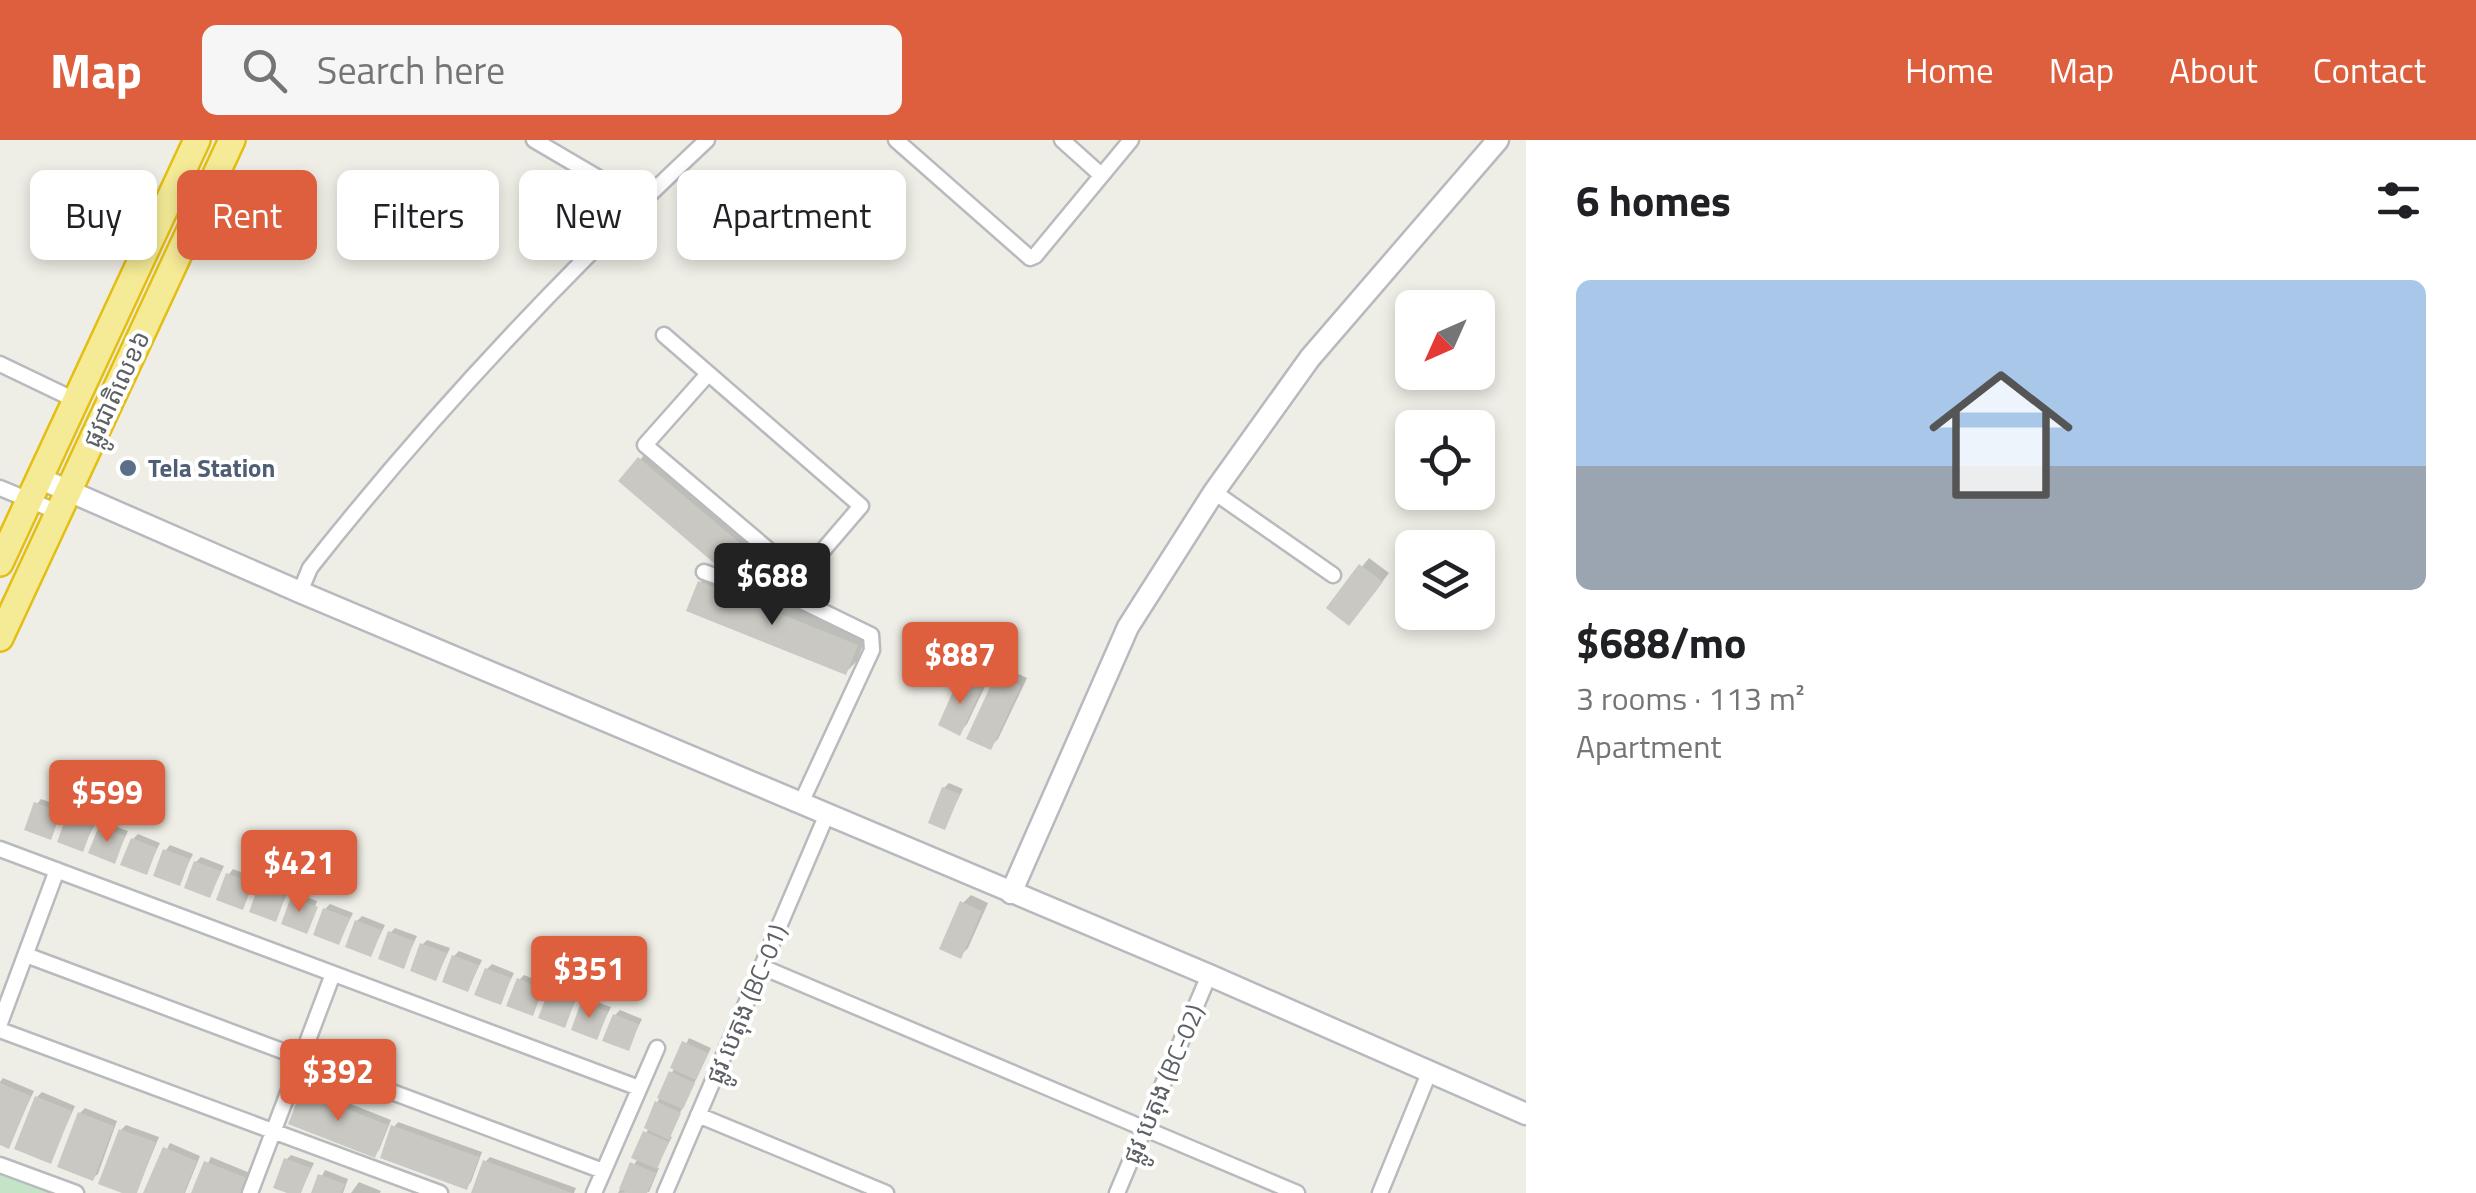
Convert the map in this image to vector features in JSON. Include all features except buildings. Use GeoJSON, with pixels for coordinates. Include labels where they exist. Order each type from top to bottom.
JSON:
{"type":"FeatureCollection","features":[{"type":"Feature","properties":{"kind":"highway","name":"ផ្លូវជាតិលេខ៦"},"geometry":{"type":"LineString","coordinates":[[0,563],[197,140]]}},
{"type":"Feature","properties":{"kind":"highway","name":"ផ្លូវជាតិលេខ៦"},"geometry":{"type":"LineString","coordinates":[[0,638],[232,140]]}},
{"type":"Feature","properties":{"kind":"main road"},"geometry":{"type":"LineString","coordinates":[[1011,892],[1128,628],[1214,492],[1310,358],[1498,140]]}},
{"type":"Feature","properties":{"kind":"main road"},"geometry":{"type":"LineString","coordinates":[[34,489],[300,592],[1209,975],[1526,1114]]}},
{"type":"Feature","properties":{"kind":"street"},"geometry":{"type":"LineString","coordinates":[[534,140],[585,170]]}},
{"type":"Feature","properties":{"kind":"street"},"geometry":{"type":"LineString","coordinates":[[657,187],[707,140]]}},
{"type":"Feature","properties":{"kind":"street"},"geometry":{"type":"LineString","coordinates":[[896,140],[1030,258],[1131,140]]}},
{"type":"Feature","properties":{"kind":"street"},"geometry":{"type":"LineString","coordinates":[[1062,140],[1101,175]]}},
{"type":"Feature","properties":{"kind":"street"},"geometry":{"type":"LineString","coordinates":[[300,592],[310,568],[419,434],[585,260]]}},
{"type":"Feature","properties":{"kind":"street"},"geometry":{"type":"LineString","coordinates":[[664,334],[861,506],[801,576],[789,583]]}},
{"type":"Feature","properties":{"kind":"street"},"geometry":{"type":"LineString","coordinates":[[0,364],[75,400]]}},
{"type":"Feature","properties":{"kind":"street"},"geometry":{"type":"LineString","coordinates":[[708,374],[645,444],[771,552],[772,573]]}},
{"type":"Feature","properties":{"kind":"street"},"geometry":{"type":"LineString","coordinates":[[0,488],[34,489]]}},
{"type":"Feature","properties":{"kind":"street"},"geometry":{"type":"LineString","coordinates":[[1214,492],[1333,575]]}},
{"type":"Feature","properties":{"kind":"street"},"geometry":{"type":"LineString","coordinates":[[704,572],[738,584],[785,571],[795,598],[872,636],[872,650],[801,803]]}},
{"type":"Feature","properties":{"kind":"street","name":"ផ្លូវ បេតុង (BC-01)"},"geometry":{"type":"LineString","coordinates":[[665,1193],[827,814]]}},
{"type":"Feature","properties":{"kind":"street"},"geometry":{"type":"LineString","coordinates":[[0,849],[639,1088]]}},
{"type":"Feature","properties":{"kind":"street"},"geometry":{"type":"LineString","coordinates":[[57,870],[0,1026],[440,1193]]}},
{"type":"Feature","properties":{"kind":"street"},"geometry":{"type":"LineString","coordinates":[[26,955],[603,1171]]}},
{"type":"Feature","properties":{"kind":"street"},"geometry":{"type":"LineString","coordinates":[[762,966],[1297,1193]]}},
{"type":"Feature","properties":{"kind":"street"},"geometry":{"type":"LineString","coordinates":[[250,1193],[332,974]]}},
{"type":"Feature","properties":{"kind":"street","name":"ផ្លូវ បេតុង (BC-02)"},"geometry":{"type":"LineString","coordinates":[[1116,1193],[1209,975]]}},
{"type":"Feature","properties":{"kind":"street"},"geometry":{"type":"LineString","coordinates":[[594,1193],[657,1048]]}},
{"type":"Feature","properties":{"kind":"street"},"geometry":{"type":"LineString","coordinates":[[1380,1193],[1429,1073]]}},
{"type":"Feature","properties":{"kind":"street"},"geometry":{"type":"LineString","coordinates":[[698,1115],[886,1193]]}},
{"type":"Feature","properties":{"kind":"street"},"geometry":{"type":"LineString","coordinates":[[0,1165],[76,1193]]}},
{"type":"Feature","properties":{"kind":"green space"},"geometry":{"type":"Polygon","coordinates":[[[0,1165],[76,1193],[0,1193],[0,1165]]]}},
{"type":"Feature","properties":{"kind":"place","name":"Tela Station"},"geometry":{"type":"Point","coordinates":[128,468]}}]}
